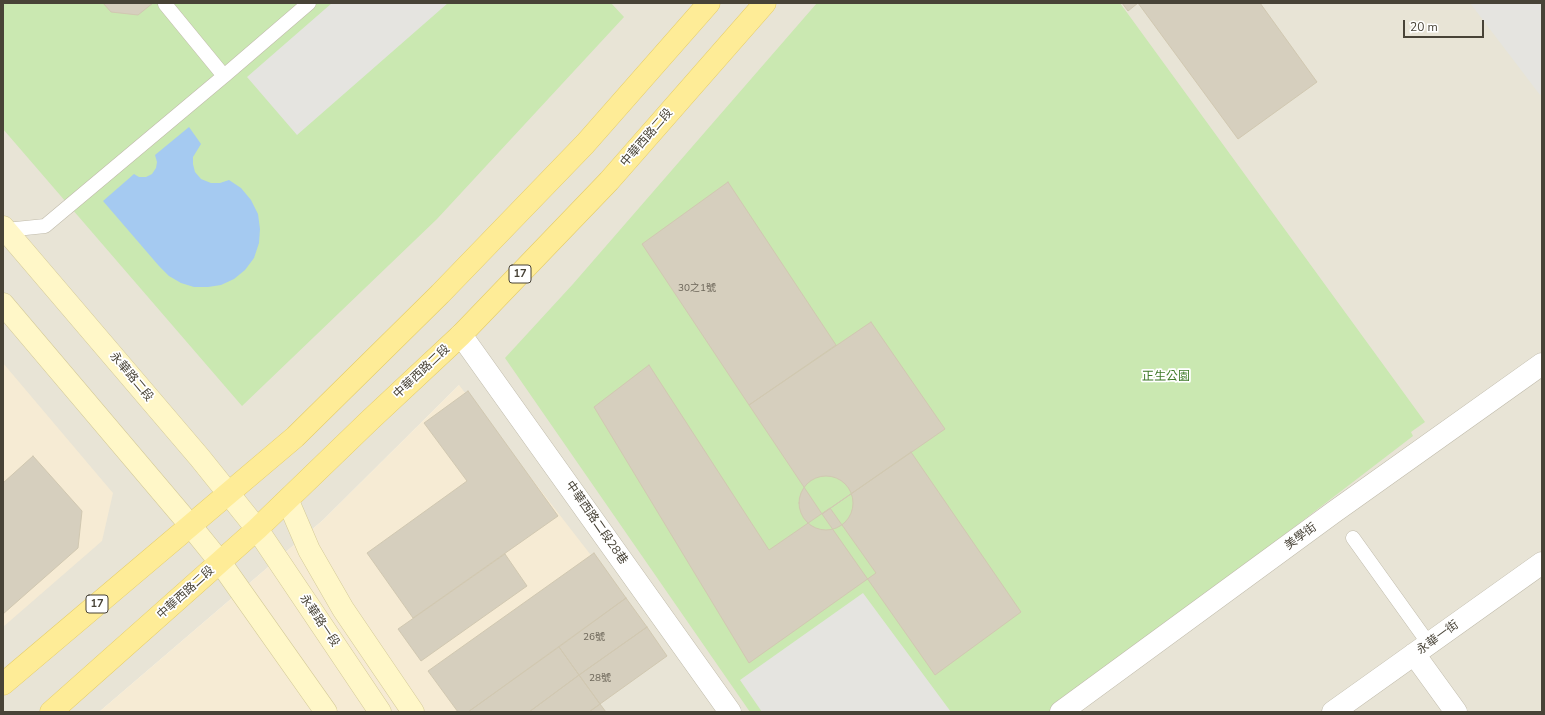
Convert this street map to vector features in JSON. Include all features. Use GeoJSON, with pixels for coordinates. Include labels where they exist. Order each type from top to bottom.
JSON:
{"type":"FeatureCollection","features":[{"type":"Feature","properties":{"kind":"main road","name":"17"},"geometry":{"type":"LineString","coordinates":[[3,684],[190,524],[295,437],[440,294],[586,144],[709,3]]}},
{"type":"Feature","properties":{"kind":"main road","name":"中華西路二段"},"geometry":{"type":"LineString","coordinates":[[51,712],[288,501],[370,420],[461,335],[609,181],[765,3]]}},
{"type":"Feature","properties":{"kind":"street","name":"永華路二段"},"geometry":{"type":"LineString","coordinates":[[4,229],[229,492],[257,529]]}},
{"type":"Feature","properties":{"kind":"street"},"geometry":{"type":"LineString","coordinates":[[3,304],[190,524],[220,562],[326,712]]}},
{"type":"Feature","properties":{"kind":"street","name":"中華西路二段28巷"},"geometry":{"type":"LineString","coordinates":[[461,335],[730,712]]}},
{"type":"Feature","properties":{"kind":"street","name":"美學街"},"geometry":{"type":"LineString","coordinates":[[1061,712],[1328,516],[1542,364]]}},
{"type":"Feature","properties":{"kind":"street"},"geometry":{"type":"LineString","coordinates":[[288,501],[309,550],[343,610],[413,712]]}},
{"type":"Feature","properties":{"kind":"street","name":"永華路一段"},"geometry":{"type":"LineString","coordinates":[[257,529],[380,712]]}},
{"type":"Feature","properties":{"kind":"street","name":"永華一街"},"geometry":{"type":"LineString","coordinates":[[1333,712],[1542,563]]}},
{"type":"Feature","properties":{"kind":"street"},"geometry":{"type":"LineString","coordinates":[[1421,649],[1456,712]]}},
{"type":"Feature","properties":{"kind":"lane"},"geometry":{"type":"LineString","coordinates":[[4,229],[45,226],[309,3]]}},
{"type":"Feature","properties":{"kind":"lane"},"geometry":{"type":"LineString","coordinates":[[165,4],[224,76]]}},
{"type":"Feature","properties":{"kind":"lane"},"geometry":{"type":"LineString","coordinates":[[1354,538],[1421,649]]}},
{"type":"Feature","properties":{"kind":"shaded area"},"geometry":{"type":"Polygon","coordinates":[[[3,3],[1542,3],[1542,712],[590,712],[521,614],[459,385],[323,520],[99,712],[3,712],[3,3]]]}},
{"type":"Feature","properties":{"kind":"shaded area"},"geometry":{"type":"Polygon","coordinates":[[[332,3],[448,3],[297,135],[247,77],[332,3]]]}},
{"type":"Feature","properties":{"kind":"shaded area"},"geometry":{"type":"Polygon","coordinates":[[[1470,3],[1542,3],[1542,94],[1540,95],[1470,3]]]}},
{"type":"Feature","properties":{"kind":"shaded area"},"geometry":{"type":"Polygon","coordinates":[[[3,363],[113,493],[102,541],[3,627],[3,363]]]}},
{"type":"Feature","properties":{"kind":"shaded area"},"geometry":{"type":"Polygon","coordinates":[[[459,385],[597,563],[522,614],[590,712],[99,712],[323,520],[459,385]]]}},
{"type":"Feature","properties":{"kind":"shaded area"},"geometry":{"type":"Polygon","coordinates":[[[863,593],[951,712],[762,712],[740,680],[863,593]]]}},
{"type":"Feature","properties":{"kind":"green space"},"geometry":{"type":"Polygon","coordinates":[[[3,3],[611,3],[624,17],[437,219],[242,406],[3,129],[3,3]]]}},
{"type":"Feature","properties":{"kind":"green space","name":"正生公園"},"geometry":{"type":"Polygon","coordinates":[[[817,3],[1120,3],[1425,422],[1411,432],[1413,436],[1053,712],[750,712],[505,358],[573,284],[817,3]]]}},
{"type":"Feature","properties":{"kind":"water"},"geometry":{"type":"Polygon","coordinates":[[[189,127],[201,144],[193,157],[195,172],[201,179],[211,183],[220,183],[229,180],[241,188],[251,200],[258,214],[260,229],[259,243],[254,258],[245,270],[234,279],[221,285],[194,287],[181,283],[169,276],[103,201],[134,174],[139,177],[146,177],[152,174],[156,168],[157,162],[155,155],[189,127]]]}},
{"type":"Feature","properties":{"kind":"building"},"geometry":{"type":"Polygon","coordinates":[[[103,3],[153,3],[138,15],[111,12],[103,3]]]}},
{"type":"Feature","properties":{"kind":"building"},"geometry":{"type":"Polygon","coordinates":[[[1122,3],[1138,3],[1128,11],[1122,3]]]}},
{"type":"Feature","properties":{"kind":"building"},"geometry":{"type":"Polygon","coordinates":[[[1138,3],[1260,3],[1317,82],[1238,139],[1138,3]]]}},
{"type":"Feature","properties":{"kind":"building"},"geometry":{"type":"Polygon","coordinates":[[[728,182],[836,345],[749,405],[642,244],[728,182]]]}},
{"type":"Feature","properties":{"kind":"building"},"geometry":{"type":"Polygon","coordinates":[[[871,322],[945,429],[822,514],[749,405],[871,322]]]}},
{"type":"Feature","properties":{"kind":"building"},"geometry":{"type":"Polygon","coordinates":[[[649,365],[769,550],[830,508],[876,573],[749,663],[594,407],[649,365]]]}},
{"type":"Feature","properties":{"kind":"building"},"geometry":{"type":"Polygon","coordinates":[[[468,391],[558,516],[413,618],[367,553],[467,481],[424,423],[468,391]]]}},
{"type":"Feature","properties":{"kind":"building"},"geometry":{"type":"Polygon","coordinates":[[[911,452],[1021,612],[935,675],[822,514],[911,452]]]}},
{"type":"Feature","properties":{"kind":"building"},"geometry":{"type":"Polygon","coordinates":[[[33,456],[82,511],[78,548],[3,614],[3,483],[33,456]]]}},
{"type":"Feature","properties":{"kind":"building"},"geometry":{"type":"Polygon","coordinates":[[[821,476],[831,476],[841,480],[849,488],[853,498],[853,508],[849,518],[841,526],[831,530],[821,530],[811,526],[803,518],[799,508],[799,498],[803,488],[811,480],[821,476]]]}},
{"type":"Feature","properties":{"kind":"building"},"geometry":{"type":"Polygon","coordinates":[[[594,553],[626,598],[468,712],[458,712],[428,671],[594,553]]]}},
{"type":"Feature","properties":{"kind":"building"},"geometry":{"type":"Polygon","coordinates":[[[505,554],[527,586],[421,661],[398,629],[505,554]]]}},
{"type":"Feature","properties":{"kind":"building"},"geometry":{"type":"Polygon","coordinates":[[[626,598],[647,627],[579,675],[559,647],[626,598]]]}},
{"type":"Feature","properties":{"kind":"building"},"geometry":{"type":"Polygon","coordinates":[[[647,627],[667,656],[600,704],[579,675],[647,627]]]}},
{"type":"Feature","properties":{"kind":"building"},"geometry":{"type":"Polygon","coordinates":[[[559,647],[579,675],[529,712],[468,712],[559,647]]]}},
{"type":"Feature","properties":{"kind":"building"},"geometry":{"type":"Polygon","coordinates":[[[579,675],[600,704],[589,712],[529,712],[579,675]]]}},
{"type":"Feature","properties":{"kind":"building"},"geometry":{"type":"Polygon","coordinates":[[[600,704],[606,712],[589,712],[600,704]]]}}]}
